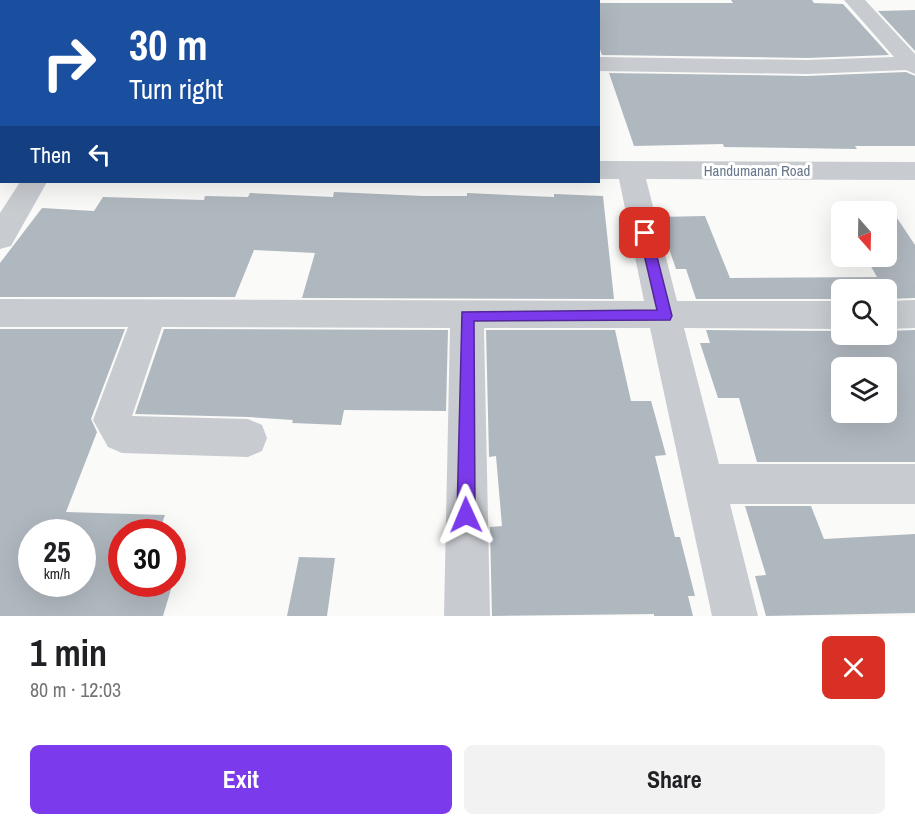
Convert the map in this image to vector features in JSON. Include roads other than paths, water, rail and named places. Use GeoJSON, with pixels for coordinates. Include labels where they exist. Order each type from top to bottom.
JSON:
{"type":"FeatureCollection","features":[{"type":"Feature","properties":{"kind":"street"},"geometry":{"type":"LineString","coordinates":[[854,0],[914,64]]}},
{"type":"Feature","properties":{"kind":"street"},"geometry":{"type":"LineString","coordinates":[[600,64],[807,66],[914,64]]}},
{"type":"Feature","properties":{"kind":"street"},"geometry":{"type":"LineString","coordinates":[[614,170],[665,316],[735,616]]}},
{"type":"Feature","properties":{"kind":"street","name":"Handumanan Road"},"geometry":{"type":"LineString","coordinates":[[614,170],[915,171]]}},
{"type":"Feature","properties":{"kind":"street"},"geometry":{"type":"LineString","coordinates":[[0,238],[32,183]]}},
{"type":"Feature","properties":{"kind":"street"},"geometry":{"type":"LineString","coordinates":[[0,313],[467,316],[831,315]]}},
{"type":"Feature","properties":{"kind":"street"},"geometry":{"type":"LineString","coordinates":[[150,313],[112,420],[122,434],[248,438]]}},
{"type":"Feature","properties":{"kind":"street"},"geometry":{"type":"LineString","coordinates":[[897,315],[915,314]]}},
{"type":"Feature","properties":{"kind":"street"},"geometry":{"type":"LineString","coordinates":[[467,316],[467,616]]}},
{"type":"Feature","properties":{"kind":"street"},"geometry":{"type":"LineString","coordinates":[[705,484],[915,484]]}}]}
